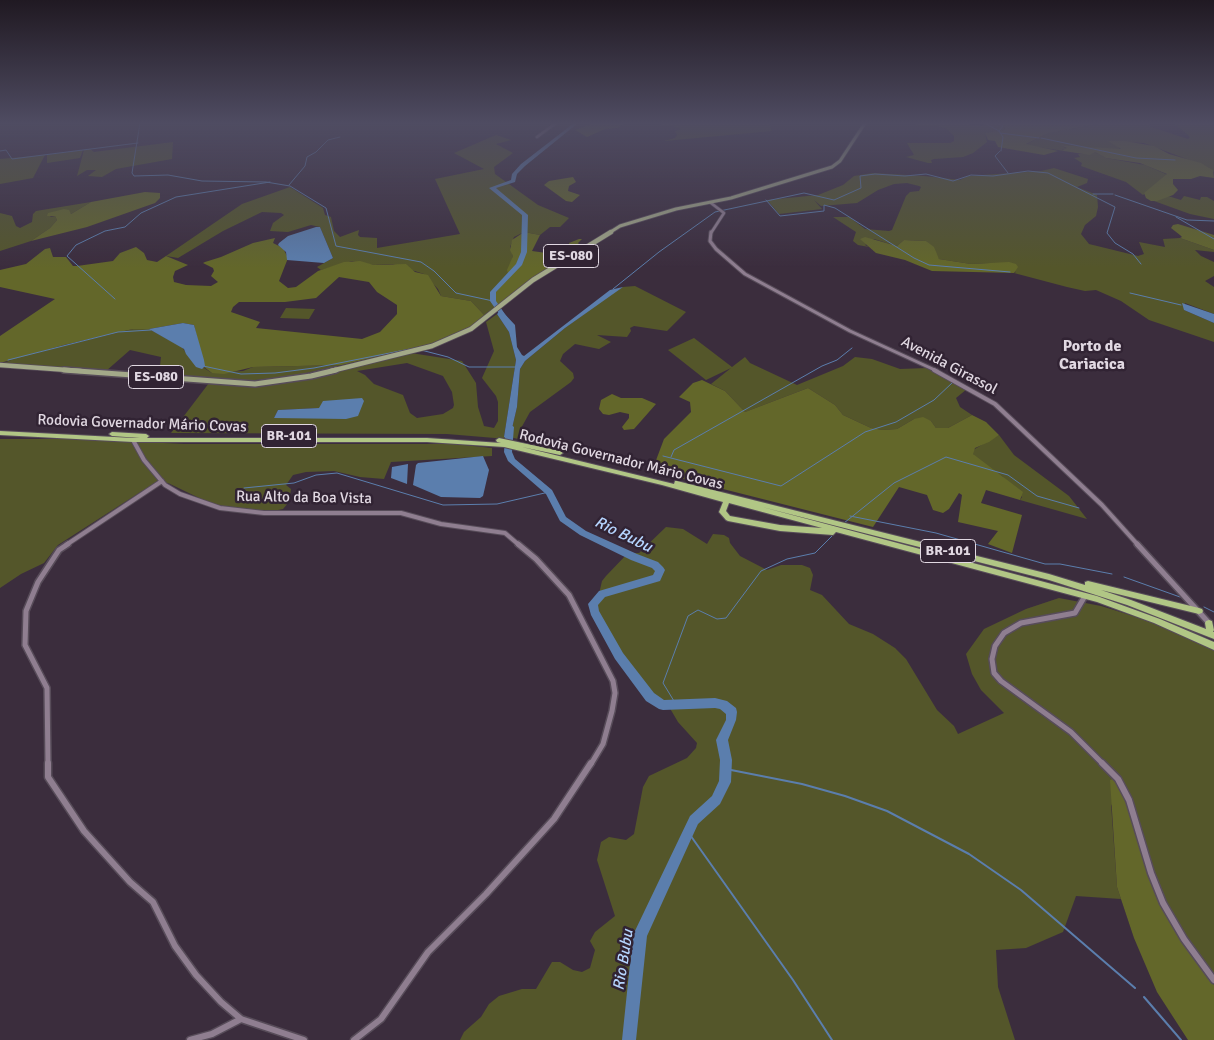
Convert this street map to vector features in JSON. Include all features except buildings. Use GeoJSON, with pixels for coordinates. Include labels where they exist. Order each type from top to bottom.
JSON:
{"type":"FeatureCollection","features":[{"type":"Feature","properties":{"kind":"highway","name":"Rodovia Governador Mário Covas"},"geometry":{"type":"LineString","coordinates":[[0,429],[144,436],[445,436],[522,446],[818,518],[1049,577],[1211,630]]}},
{"type":"Feature","properties":{"kind":"highway","name":"Rodovia Governador Mário Covas"},"geometry":{"type":"LineString","coordinates":[[0,433],[133,440],[490,441]]}},
{"type":"Feature","properties":{"kind":"highway","name":"Rodovia Governador Mário Covas"},"geometry":{"type":"LineString","coordinates":[[522,446],[726,502],[1086,596],[1112,604],[1214,646]]}},
{"type":"Feature","properties":{"kind":"highway"},"geometry":{"type":"LineString","coordinates":[[818,518],[806,518],[731,499],[726,502],[723,514],[734,520],[788,528],[846,532]]}},
{"type":"Feature","properties":{"kind":"highway"},"geometry":{"type":"LineString","coordinates":[[1049,577],[1065,578],[1199,611]]}},
{"type":"Feature","properties":{"kind":"highway"},"geometry":{"type":"LineString","coordinates":[[1112,604],[1119,602],[1193,633],[1211,630]]}},
{"type":"Feature","properties":{"kind":"main road","name":"ES-080"},"geometry":{"type":"LineString","coordinates":[[0,365],[237,384],[280,382],[331,371],[452,339],[471,329],[545,272],[620,226],[676,209],[711,203],[816,172]]}},
{"type":"Feature","properties":{"kind":"street","name":"Avenida Girassol"},"geometry":{"type":"LineString","coordinates":[[711,203],[722,211],[711,231],[710,241],[752,279],[850,331],[914,359],[979,393],[995,404],[1102,506],[1199,611],[1211,630]]}},
{"type":"Feature","properties":{"kind":"street","name":"Rua Alto da Boa Vista"},"geometry":{"type":"LineString","coordinates":[[133,440],[144,460],[162,481],[180,494],[220,508],[240,512],[400,513],[441,524],[501,532],[509,535],[536,559],[572,601],[583,626],[613,681],[614,699],[603,744],[586,773],[545,831],[428,952],[381,1019],[354,1040]]}},
{"type":"Feature","properties":{"kind":"street"},"geometry":{"type":"LineString","coordinates":[[162,481],[90,527],[55,554],[38,582],[26,611],[25,645],[47,688],[48,776],[84,831],[130,882],[153,902],[175,946],[196,975],[221,1002],[241,1019],[304,1040]]}},
{"type":"Feature","properties":{"kind":"street"},"geometry":{"type":"LineString","coordinates":[[1086,596],[1075,613],[1021,623],[1004,633],[995,646],[992,659],[994,673],[1001,681],[1071,732],[1118,779],[1129,800],[1151,873],[1163,902],[1184,939],[1214,980]]}},
{"type":"Feature","properties":{"kind":"street"},"geometry":{"type":"LineString","coordinates":[[190,1040],[212,1034],[241,1019]]}},
{"type":"Feature","properties":{"kind":"green space"},"geometry":{"type":"Polygon","coordinates":[[[0,172],[36,172],[33,178],[0,184],[0,172]]]}},
{"type":"Feature","properties":{"kind":"green space"},"geometry":{"type":"Polygon","coordinates":[[[94,172],[112,172],[102,177],[88,176],[94,172]]]}},
{"type":"Feature","properties":{"kind":"green space"},"geometry":{"type":"Polygon","coordinates":[[[472,172],[495,172],[495,174],[538,205],[569,218],[560,227],[550,227],[540,235],[524,232],[514,237],[510,247],[513,256],[508,274],[509,277],[495,290],[496,303],[500,305],[486,317],[471,301],[441,296],[438,289],[424,274],[393,264],[374,265],[352,261],[321,270],[317,267],[333,258],[320,227],[311,225],[288,232],[270,231],[273,223],[284,215],[281,213],[262,212],[223,231],[178,258],[166,256],[242,204],[290,187],[323,208],[325,215],[331,217],[334,231],[340,237],[359,230],[358,235],[360,237],[377,238],[377,248],[460,234],[435,179],[472,172]]]}},
{"type":"Feature","properties":{"kind":"green space"},"geometry":{"type":"Polygon","coordinates":[[[1065,172],[1088,179],[1087,183],[1077,187],[1097,195],[1098,207],[1096,216],[1085,225],[1081,234],[1089,244],[1138,256],[1144,254],[1139,242],[1165,247],[1163,239],[1180,238],[1214,250],[1214,252],[1195,250],[1201,256],[1214,262],[1214,276],[1205,281],[1214,287],[1214,314],[1185,303],[1184,310],[1214,323],[1214,342],[1149,320],[1121,301],[1096,290],[1085,291],[1067,287],[1014,273],[1016,272],[991,263],[971,264],[939,259],[926,241],[904,240],[897,246],[874,239],[865,245],[869,247],[858,245],[853,241],[856,232],[833,217],[849,217],[865,229],[892,230],[906,196],[910,192],[919,191],[921,187],[919,186],[907,183],[894,184],[878,190],[857,203],[821,206],[814,200],[822,209],[779,214],[767,200],[818,195],[843,185],[854,176],[873,173],[960,180],[968,176],[1065,172]]]}},
{"type":"Feature","properties":{"kind":"green space"},"geometry":{"type":"Polygon","coordinates":[[[1097,172],[1160,172],[1168,175],[1143,195],[1126,182],[1097,172]]]}},
{"type":"Feature","properties":{"kind":"green space"},"geometry":{"type":"Polygon","coordinates":[[[1161,172],[1213,172],[1214,178],[1200,176],[1191,179],[1173,179],[1173,184],[1178,190],[1173,195],[1157,201],[1151,201],[1146,198],[1144,193],[1167,174],[1161,172]]]}},
{"type":"Feature","properties":{"kind":"green space"},"geometry":{"type":"Polygon","coordinates":[[[573,177],[576,182],[569,186],[568,191],[580,195],[572,202],[566,201],[544,185],[549,181],[573,177]]]}},
{"type":"Feature","properties":{"kind":"green space"},"geometry":{"type":"Polygon","coordinates":[[[145,192],[160,193],[160,198],[155,203],[87,227],[31,241],[50,228],[57,220],[55,216],[47,216],[48,213],[64,209],[69,210],[71,214],[91,202],[145,192]]]}},
{"type":"Feature","properties":{"kind":"green space"},"geometry":{"type":"Polygon","coordinates":[[[1168,196],[1181,200],[1184,196],[1200,200],[1201,197],[1207,197],[1214,201],[1214,219],[1190,214],[1154,201],[1168,196]]]}},
{"type":"Feature","properties":{"kind":"green space"},"geometry":{"type":"Polygon","coordinates":[[[91,202],[71,214],[67,210],[55,212],[50,217],[55,216],[57,220],[50,228],[31,241],[0,251],[0,213],[12,216],[16,226],[20,228],[32,222],[33,214],[36,211],[91,202]]]}},
{"type":"Feature","properties":{"kind":"green space"},"geometry":{"type":"Polygon","coordinates":[[[1178,224],[1214,235],[1214,250],[1180,238],[1182,237],[1171,228],[1173,225],[1178,224]]]}},
{"type":"Feature","properties":{"kind":"green space"},"geometry":{"type":"Polygon","coordinates":[[[524,232],[540,235],[532,251],[561,255],[563,250],[570,249],[569,243],[579,239],[582,239],[578,243],[581,247],[522,286],[500,305],[493,302],[493,295],[509,277],[507,270],[513,256],[510,250],[512,240],[524,232]]]}},
{"type":"Feature","properties":{"kind":"green space"},"geometry":{"type":"Polygon","coordinates":[[[865,237],[897,246],[904,240],[926,241],[934,247],[939,259],[971,264],[1009,262],[1016,264],[1018,267],[1014,273],[932,271],[905,260],[876,253],[860,239],[865,237]]]}},
{"type":"Feature","properties":{"kind":"green space"},"geometry":{"type":"Polygon","coordinates":[[[275,238],[273,243],[283,248],[288,258],[279,281],[288,288],[296,287],[318,271],[344,262],[360,261],[374,265],[406,264],[415,272],[428,275],[441,296],[471,301],[486,317],[475,326],[443,341],[342,365],[253,367],[224,374],[212,373],[204,367],[194,325],[183,323],[149,329],[133,329],[64,345],[0,363],[0,336],[55,299],[0,287],[0,270],[26,264],[45,249],[50,248],[53,257],[66,257],[73,266],[77,266],[113,261],[120,253],[136,247],[144,253],[147,260],[157,262],[166,256],[188,265],[175,271],[174,282],[186,285],[211,286],[218,282],[211,276],[214,271],[213,268],[203,263],[253,243],[275,238]],[[339,277],[316,298],[285,302],[239,302],[233,307],[231,312],[260,322],[256,328],[362,339],[380,332],[397,314],[397,305],[377,292],[369,282],[339,277]]]}},
{"type":"Feature","properties":{"kind":"green space"},"geometry":{"type":"Polygon","coordinates":[[[635,286],[686,312],[667,331],[634,326],[630,328],[631,331],[627,337],[597,335],[611,342],[599,349],[575,344],[563,354],[560,361],[573,373],[574,378],[530,412],[520,430],[518,439],[510,437],[517,407],[520,369],[525,361],[565,328],[610,295],[623,287],[635,286]]]}},
{"type":"Feature","properties":{"kind":"green space"},"geometry":{"type":"Polygon","coordinates":[[[286,308],[315,309],[309,319],[280,318],[286,308]]]}},
{"type":"Feature","properties":{"kind":"green space"},"geometry":{"type":"Polygon","coordinates":[[[497,314],[509,332],[516,360],[504,437],[507,439],[447,434],[171,433],[209,383],[274,384],[411,353],[462,361],[476,383],[478,407],[484,426],[494,428],[498,421],[498,402],[496,396],[482,378],[494,351],[486,322],[497,314]],[[407,363],[357,371],[365,375],[374,384],[403,395],[410,413],[417,418],[443,414],[453,408],[452,392],[443,376],[407,363]],[[319,408],[278,410],[274,418],[315,418],[319,408]]]}},
{"type":"Feature","properties":{"kind":"green space"},"geometry":{"type":"Polygon","coordinates":[[[133,329],[149,329],[182,347],[191,360],[212,373],[243,371],[253,367],[342,365],[284,378],[240,381],[159,375],[161,357],[130,350],[106,371],[1,364],[24,355],[133,329]]]}},
{"type":"Feature","properties":{"kind":"green space"},"geometry":{"type":"Polygon","coordinates":[[[694,338],[732,367],[745,357],[750,363],[797,385],[843,366],[855,357],[872,359],[900,369],[928,368],[967,389],[956,398],[960,407],[972,415],[948,428],[936,428],[931,421],[914,419],[897,429],[883,430],[871,428],[843,415],[835,405],[808,388],[745,412],[725,391],[711,384],[731,368],[706,380],[668,350],[694,338]]]}},
{"type":"Feature","properties":{"kind":"green space"},"geometry":{"type":"Polygon","coordinates":[[[702,380],[725,391],[745,412],[808,388],[835,405],[843,415],[871,428],[883,430],[897,429],[914,419],[923,417],[931,421],[936,428],[948,428],[972,415],[986,422],[999,435],[975,448],[973,454],[1023,492],[1020,500],[986,490],[981,503],[1022,515],[1012,553],[988,544],[998,531],[958,522],[962,495],[959,493],[949,509],[943,513],[933,510],[927,495],[899,487],[873,527],[652,471],[664,439],[691,412],[690,402],[679,397],[693,383],[702,380]]]}},
{"type":"Feature","properties":{"kind":"green space"},"geometry":{"type":"Polygon","coordinates":[[[612,394],[621,398],[642,398],[656,404],[634,429],[624,430],[622,427],[629,418],[629,414],[620,412],[609,415],[603,414],[599,409],[601,400],[612,394]]]}},
{"type":"Feature","properties":{"kind":"green space"},"geometry":{"type":"Polygon","coordinates":[[[999,435],[1014,455],[1069,496],[1087,519],[1020,500],[1022,497],[1002,476],[977,460],[973,450],[999,435]]]}},
{"type":"Feature","properties":{"kind":"green space"},"geometry":{"type":"Polygon","coordinates":[[[0,439],[80,439],[184,444],[454,444],[492,448],[492,456],[391,462],[384,479],[360,477],[334,471],[306,472],[293,475],[286,485],[291,489],[289,502],[283,509],[273,511],[240,510],[216,506],[168,483],[142,491],[58,545],[44,563],[21,574],[0,588],[0,439]]]}},
{"type":"Feature","properties":{"kind":"green space"},"geometry":{"type":"Polygon","coordinates":[[[666,527],[683,529],[707,544],[713,534],[724,535],[729,538],[730,543],[740,556],[767,570],[781,565],[802,565],[810,568],[813,575],[810,590],[822,595],[849,624],[873,634],[895,648],[906,659],[937,710],[954,726],[958,734],[1004,713],[981,690],[972,674],[966,654],[984,629],[1026,609],[1059,598],[1101,606],[1146,620],[1214,649],[1214,985],[1171,923],[1111,804],[1117,887],[1121,899],[1076,896],[1063,932],[1026,948],[996,950],[998,987],[1015,1040],[634,1040],[634,1027],[625,1022],[623,1040],[460,1040],[464,1032],[481,1017],[489,1004],[499,996],[522,989],[536,989],[552,962],[560,962],[573,970],[582,972],[590,968],[595,950],[590,941],[595,932],[615,916],[597,860],[601,842],[609,837],[626,840],[634,834],[643,787],[649,776],[687,758],[696,748],[697,743],[678,722],[668,705],[645,695],[609,645],[599,625],[595,611],[602,581],[606,576],[628,553],[639,553],[666,527]]]}},
{"type":"Feature","properties":{"kind":"green space"},"geometry":{"type":"Polygon","coordinates":[[[1113,779],[1124,791],[1160,902],[1171,923],[1214,985],[1214,1040],[1188,1040],[1157,992],[1134,938],[1117,887],[1110,780],[1113,779]]]}},
{"type":"Feature","properties":{"kind":"water"},"geometry":{"type":"Polygon","coordinates":[[[320,227],[333,258],[324,263],[287,260],[286,252],[278,245],[279,243],[288,236],[320,227]]]}},
{"type":"Feature","properties":{"kind":"water"},"geometry":{"type":"Polygon","coordinates":[[[623,287],[565,328],[525,361],[520,369],[517,407],[510,437],[507,439],[504,437],[516,360],[509,332],[497,314],[501,310],[515,325],[517,347],[524,356],[610,290],[623,287]]]}},
{"type":"Feature","properties":{"kind":"water"},"geometry":{"type":"Polygon","coordinates":[[[1182,303],[1214,314],[1214,323],[1184,310],[1182,303]]]}},
{"type":"Feature","properties":{"kind":"water"},"geometry":{"type":"Polygon","coordinates":[[[183,323],[194,325],[204,360],[205,366],[202,369],[196,367],[184,349],[149,329],[183,323]]]}},
{"type":"Feature","properties":{"kind":"water"},"geometry":{"type":"Polygon","coordinates":[[[362,398],[364,401],[358,416],[346,419],[274,418],[278,410],[319,408],[323,401],[362,398]]]}},
{"type":"Feature","properties":{"kind":"water"},"geometry":{"type":"Polygon","coordinates":[[[483,456],[489,470],[483,496],[480,498],[441,497],[413,485],[416,465],[418,463],[483,456]]]}},
{"type":"Feature","properties":{"kind":"water"},"geometry":{"type":"Polygon","coordinates":[[[408,464],[407,484],[391,478],[392,467],[408,464]]]}},
{"type":"Feature","properties":{"kind":"waterway"},"geometry":{"type":"LineString","coordinates":[[132,172],[134,176],[168,175],[202,181],[268,182]]}},
{"type":"Feature","properties":{"kind":"waterway"},"geometry":{"type":"LineString","coordinates":[[289,185],[300,172]]}},
{"type":"Feature","properties":{"kind":"waterway","name":"Rio Bubu"},"geometry":{"type":"LineString","coordinates":[[506,320],[493,301],[493,292],[519,265],[524,252],[525,215],[492,188],[513,181],[517,172]]}},
{"type":"Feature","properties":{"kind":"waterway"},"geometry":{"type":"LineString","coordinates":[[767,201],[804,193],[834,200],[861,188],[860,176],[875,174],[905,176],[926,174],[953,181],[971,175],[993,176],[1024,172]]}},
{"type":"Feature","properties":{"kind":"waterway"},"geometry":{"type":"LineString","coordinates":[[1033,172],[1048,173],[1115,207],[1107,233],[1115,243],[1133,254],[1141,264]]}},
{"type":"Feature","properties":{"kind":"waterway"},"geometry":{"type":"LineString","coordinates":[[115,299],[67,256],[76,245],[105,231],[125,227],[141,213],[176,197],[268,182]]}},
{"type":"Feature","properties":{"kind":"waterway"},"geometry":{"type":"LineString","coordinates":[[268,182],[290,186],[326,208],[336,246],[421,262],[434,271],[456,293],[493,301]]}},
{"type":"Feature","properties":{"kind":"waterway"},"geometry":{"type":"LineString","coordinates":[[1093,194],[1113,194]]}},
{"type":"Feature","properties":{"kind":"waterway"},"geometry":{"type":"LineString","coordinates":[[1115,195],[1187,220],[1214,221]]}},
{"type":"Feature","properties":{"kind":"waterway"},"geometry":{"type":"LineString","coordinates":[[613,289],[659,252],[715,212],[767,201]]}},
{"type":"Feature","properties":{"kind":"waterway"},"geometry":{"type":"LineString","coordinates":[[767,201],[780,216],[824,211],[824,205],[835,208],[914,258],[929,265],[1010,272]]}},
{"type":"Feature","properties":{"kind":"waterway"},"geometry":{"type":"LineString","coordinates":[[1176,217],[1214,239]]}},
{"type":"Feature","properties":{"kind":"waterway"},"geometry":{"type":"LineString","coordinates":[[1130,293],[1181,305]]}},
{"type":"Feature","properties":{"kind":"waterway"},"geometry":{"type":"LineString","coordinates":[[8,360],[118,332],[151,330]]}},
{"type":"Feature","properties":{"kind":"waterway"},"geometry":{"type":"LineString","coordinates":[[203,366],[241,374],[275,373],[314,368],[415,348]]}},
{"type":"Feature","properties":{"kind":"waterway"},"geometry":{"type":"LineString","coordinates":[[671,457],[674,450],[822,366],[837,360],[852,348]]}},
{"type":"Feature","properties":{"kind":"waterway"},"geometry":{"type":"LineString","coordinates":[[421,350],[448,357],[469,367],[516,367]]}},
{"type":"Feature","properties":{"kind":"waterway"},"geometry":{"type":"LineString","coordinates":[[663,456],[781,486],[865,432],[896,422],[934,400],[952,383]]}},
{"type":"Feature","properties":{"kind":"waterway","name":"Rio Bubu"},"geometry":{"type":"LineString","coordinates":[[510,427],[508,452],[512,461],[549,492],[563,519],[583,533],[655,565],[660,570],[657,578],[602,594],[593,604],[594,612],[619,656],[650,697],[663,705],[715,703],[723,705],[732,712],[731,720],[722,740],[726,760],[725,782],[716,800],[694,820],[640,935],[629,1040]]}},
{"type":"Feature","properties":{"kind":"waterway"},"geometry":{"type":"LineString","coordinates":[[852,516],[894,483],[946,457],[1008,475],[1037,496],[1079,508]]}},
{"type":"Feature","properties":{"kind":"waterway"},"geometry":{"type":"LineString","coordinates":[[244,488],[294,483],[316,475],[337,473],[443,505],[497,504],[549,492]]}},
{"type":"Feature","properties":{"kind":"waterway"},"geometry":{"type":"LineString","coordinates":[[844,523],[852,516]]}},
{"type":"Feature","properties":{"kind":"waterway"},"geometry":{"type":"LineString","coordinates":[[852,516],[936,533],[1045,564],[1060,564],[1112,574]]}},
{"type":"Feature","properties":{"kind":"waterway"},"geometry":{"type":"LineString","coordinates":[[677,706],[663,683],[688,616],[698,610],[717,619],[726,618],[761,571],[787,559],[815,553],[836,532]]}},
{"type":"Feature","properties":{"kind":"waterway"},"geometry":{"type":"LineString","coordinates":[[1124,577],[1180,597]]}},
{"type":"Feature","properties":{"kind":"waterway"},"geometry":{"type":"LineString","coordinates":[[1204,607],[1214,612]]}},
{"type":"Feature","properties":{"kind":"waterway"},"geometry":{"type":"LineString","coordinates":[[726,769],[802,784],[845,796],[887,811],[969,854],[1021,890],[1135,988]]}},
{"type":"Feature","properties":{"kind":"waterway"},"geometry":{"type":"LineString","coordinates":[[688,832],[793,980],[832,1040]]}},
{"type":"Feature","properties":{"kind":"waterway"},"geometry":{"type":"LineString","coordinates":[[1144,997],[1181,1040]]}},
{"type":"Feature","properties":{"kind":"district","name":"Porto de Cariacica"},"geometry":{"type":"Point","coordinates":[1092,356]}}]}
